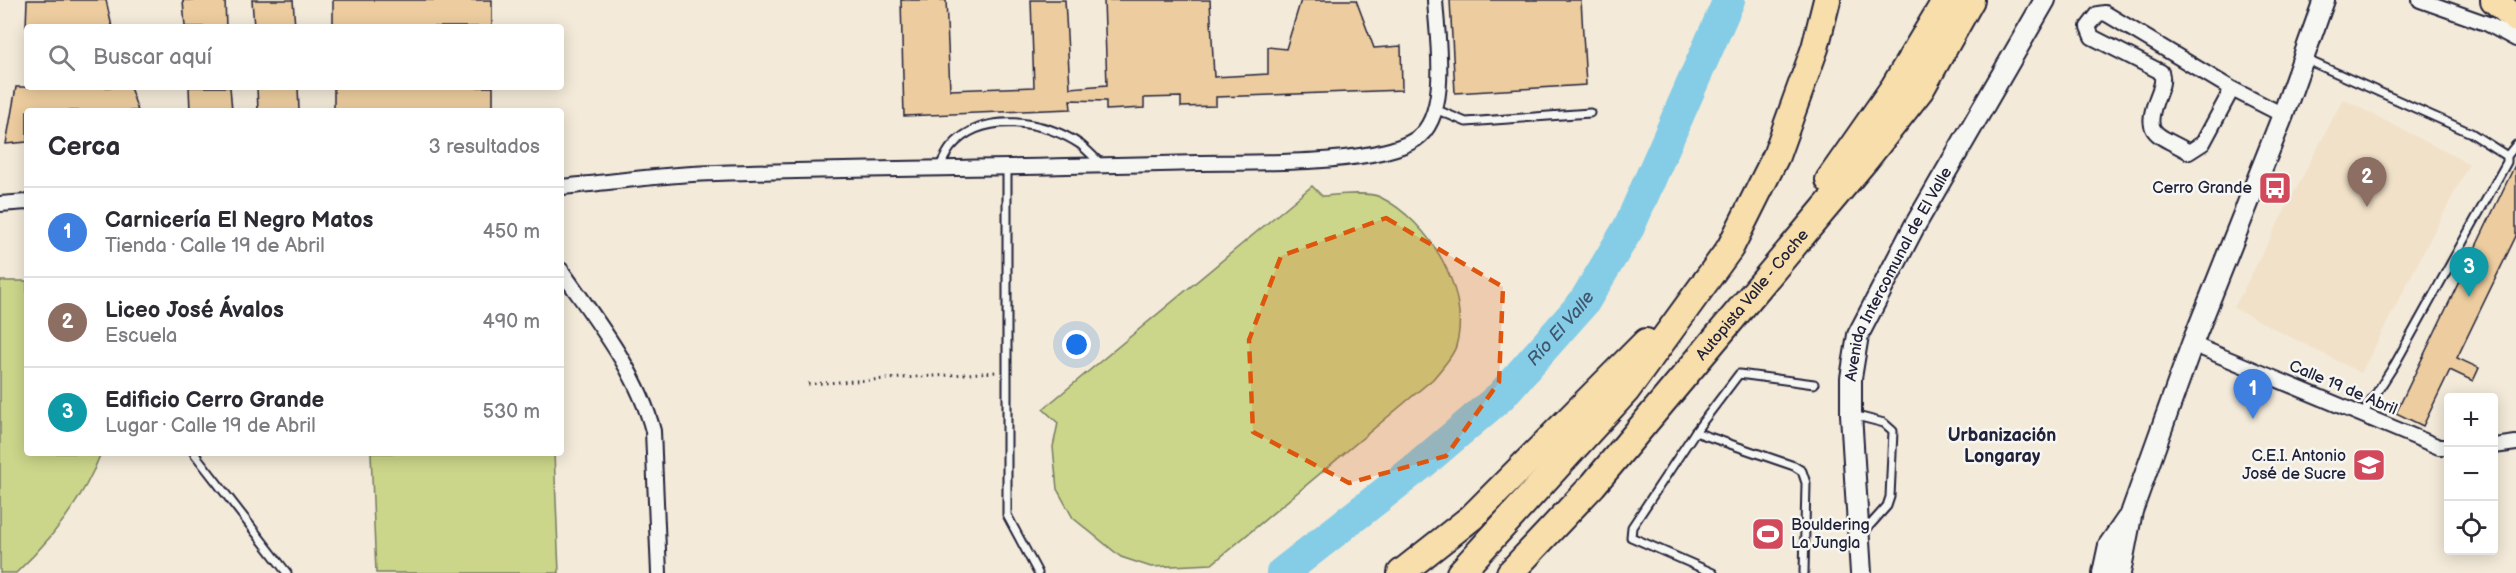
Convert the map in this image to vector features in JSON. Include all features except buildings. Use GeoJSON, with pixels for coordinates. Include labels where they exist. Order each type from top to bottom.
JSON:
{"type":"FeatureCollection","features":[{"type":"Feature","properties":{"kind":"highway"},"geometry":{"type":"LineString","coordinates":[[1460,573],[1626,391],[1730,248],[1776,156],[1815,48],[1827,0]]}},
{"type":"Feature","properties":{"kind":"highway"},"geometry":{"type":"LineString","coordinates":[[1804,234],[1813,203],[1894,87],[1946,0]]}},
{"type":"Feature","properties":{"kind":"highway","name":"Autopista Valle - Coche"},"geometry":{"type":"LineString","coordinates":[[1510,573],[1593,485],[1804,234],[1921,89],[1971,0]]}},
{"type":"Feature","properties":{"kind":"highway"},"geometry":{"type":"LineString","coordinates":[[2494,0],[2516,19]]}},
{"type":"Feature","properties":{"kind":"highway"},"geometry":{"type":"LineString","coordinates":[[1401,573],[1472,517],[1704,285]]}},
{"type":"Feature","properties":{"kind":"main road","name":"Avenida Intercomunal de El Valle"},"geometry":{"type":"LineString","coordinates":[[1861,573],[1851,414],[1851,378],[1858,335],[1914,227],[2045,0]]}},
{"type":"Feature","properties":{"kind":"main road"},"geometry":{"type":"LineString","coordinates":[[2308,50],[2309,0]]}},
{"type":"Feature","properties":{"kind":"main road"},"geometry":{"type":"LineString","coordinates":[[2120,573],[2132,511],[2192,344],[2308,50],[2324,0]]}},
{"type":"Feature","properties":{"kind":"main road"},"geometry":{"type":"LineString","coordinates":[[2103,573],[2109,545],[2132,511]]}},
{"type":"Feature","properties":{"kind":"street"},"geometry":{"type":"LineString","coordinates":[[564,187],[713,173],[1007,169],[1308,160],[1392,151],[1417,138],[1431,122],[1439,98],[1436,0]]}},
{"type":"Feature","properties":{"kind":"street"},"geometry":{"type":"LineString","coordinates":[[2420,0],[2488,24],[2516,39]]}},
{"type":"Feature","properties":{"kind":"street"},"geometry":{"type":"LineString","coordinates":[[2232,89],[2203,143],[2189,152],[2156,132],[2150,123],[2150,116],[2162,85],[2162,72],[2092,37],[2088,27],[2098,14],[2105,13],[2232,89],[2283,115]]}},
{"type":"Feature","properties":{"kind":"street"},"geometry":{"type":"LineString","coordinates":[[0,204],[24,202]]}},
{"type":"Feature","properties":{"kind":"street"},"geometry":{"type":"LineString","coordinates":[[564,274],[606,335],[647,408],[653,430],[659,573]]}},
{"type":"Feature","properties":{"kind":"street","name":"Calle 19 de Abril"},"geometry":{"type":"LineString","coordinates":[[2192,344],[2439,447],[2444,447]]}},
{"type":"Feature","properties":{"kind":"street"},"geometry":{"type":"LineString","coordinates":[[2498,445],[2516,443]]}},
{"type":"Feature","properties":{"kind":"lane"},"geometry":{"type":"LineString","coordinates":[[2308,50],[2471,133],[2507,156]]}},
{"type":"Feature","properties":{"kind":"lane"},"geometry":{"type":"LineString","coordinates":[[1435,109],[1466,123],[1590,113]]}},
{"type":"Feature","properties":{"kind":"lane"},"geometry":{"type":"LineString","coordinates":[[938,170],[951,147],[975,128],[1001,122],[1046,129],[1080,145],[1103,166]]}},
{"type":"Feature","properties":{"kind":"lane"},"geometry":{"type":"LineString","coordinates":[[2363,414],[2406,344],[2507,162],[2507,156],[2516,145]]}},
{"type":"Feature","properties":{"kind":"lane"},"geometry":{"type":"LineString","coordinates":[[1007,169],[1007,515],[1038,573]]}},
{"type":"Feature","properties":{"kind":"lane"},"geometry":{"type":"LineString","coordinates":[[1713,573],[1631,537],[1629,531],[1695,432],[1739,374],[1814,384]]}},
{"type":"Feature","properties":{"kind":"lane"},"geometry":{"type":"LineString","coordinates":[[1851,414],[1884,423],[1893,431],[1890,497],[1887,506],[1858,539]]}},
{"type":"Feature","properties":{"kind":"lane"},"geometry":{"type":"LineString","coordinates":[[1695,432],[1794,466],[1802,471],[1806,483],[1804,573]]}},
{"type":"Feature","properties":{"kind":"lane"},"geometry":{"type":"LineString","coordinates":[[196,456],[287,573]]}},
{"type":"Feature","properties":{"kind":"path"},"geometry":{"type":"LineString","coordinates":[[808,384],[1007,372]]}},
{"type":"Feature","properties":{"kind":"highlighted area"},"geometry":{"type":"Polygon","coordinates":[[[1386,218],[1503,287],[1499,382],[1446,456],[1349,483],[1253,432],[1249,340],[1281,256],[1386,218]]]}},
{"type":"Feature","properties":{"kind":"shaded area"},"geometry":{"type":"Polygon","coordinates":[[[2343,99],[2469,164],[2361,373],[2234,308],[2343,99]]]}},
{"type":"Feature","properties":{"kind":"green space"},"geometry":{"type":"Polygon","coordinates":[[[1312,186],[1322,196],[1360,194],[1380,197],[1398,208],[1430,240],[1452,281],[1458,303],[1459,325],[1454,350],[1433,379],[1212,564],[1151,567],[1121,557],[1073,518],[1057,489],[1053,447],[1058,423],[1043,409],[1312,186]]]}},
{"type":"Feature","properties":{"kind":"green space"},"geometry":{"type":"Polygon","coordinates":[[[0,281],[24,281],[24,456],[100,456],[76,503],[42,547],[16,573],[0,573],[0,281]]]}},
{"type":"Feature","properties":{"kind":"green space"},"geometry":{"type":"Polygon","coordinates":[[[371,456],[554,456],[559,573],[376,573],[371,456]]]}},
{"type":"Feature","properties":{"kind":"waterway","name":"Río El Valle"},"geometry":{"type":"LineString","coordinates":[[1282,573],[1419,466],[1501,396],[1584,302],[1629,227],[1729,0]]}},
{"type":"Feature","properties":{"kind":"place","name":"Cerro Grande"},"geometry":{"type":"Point","coordinates":[2275,188]}},
{"type":"Feature","properties":{"kind":"place","name":"Liceo José Ávalos"},"geometry":{"type":"Point","coordinates":[2367,207]}},
{"type":"Feature","properties":{"kind":"place","name":"Edificio Cerro Grande"},"geometry":{"type":"Point","coordinates":[2469,297]}},
{"type":"Feature","properties":{"kind":"place","name":"Carnicería El Negro Matos"},"geometry":{"type":"Point","coordinates":[2253,419]}},
{"type":"Feature","properties":{"kind":"place","name":"C.E.I. Antonio José de Sucre"},"geometry":{"type":"Point","coordinates":[2369,465]}},
{"type":"Feature","properties":{"kind":"place","name":"Bouldering La Jungla"},"geometry":{"type":"Point","coordinates":[1768,534]}},
{"type":"Feature","properties":{"kind":"district","name":"Urbanización Longaray"},"geometry":{"type":"Point","coordinates":[2002,445]}}]}
